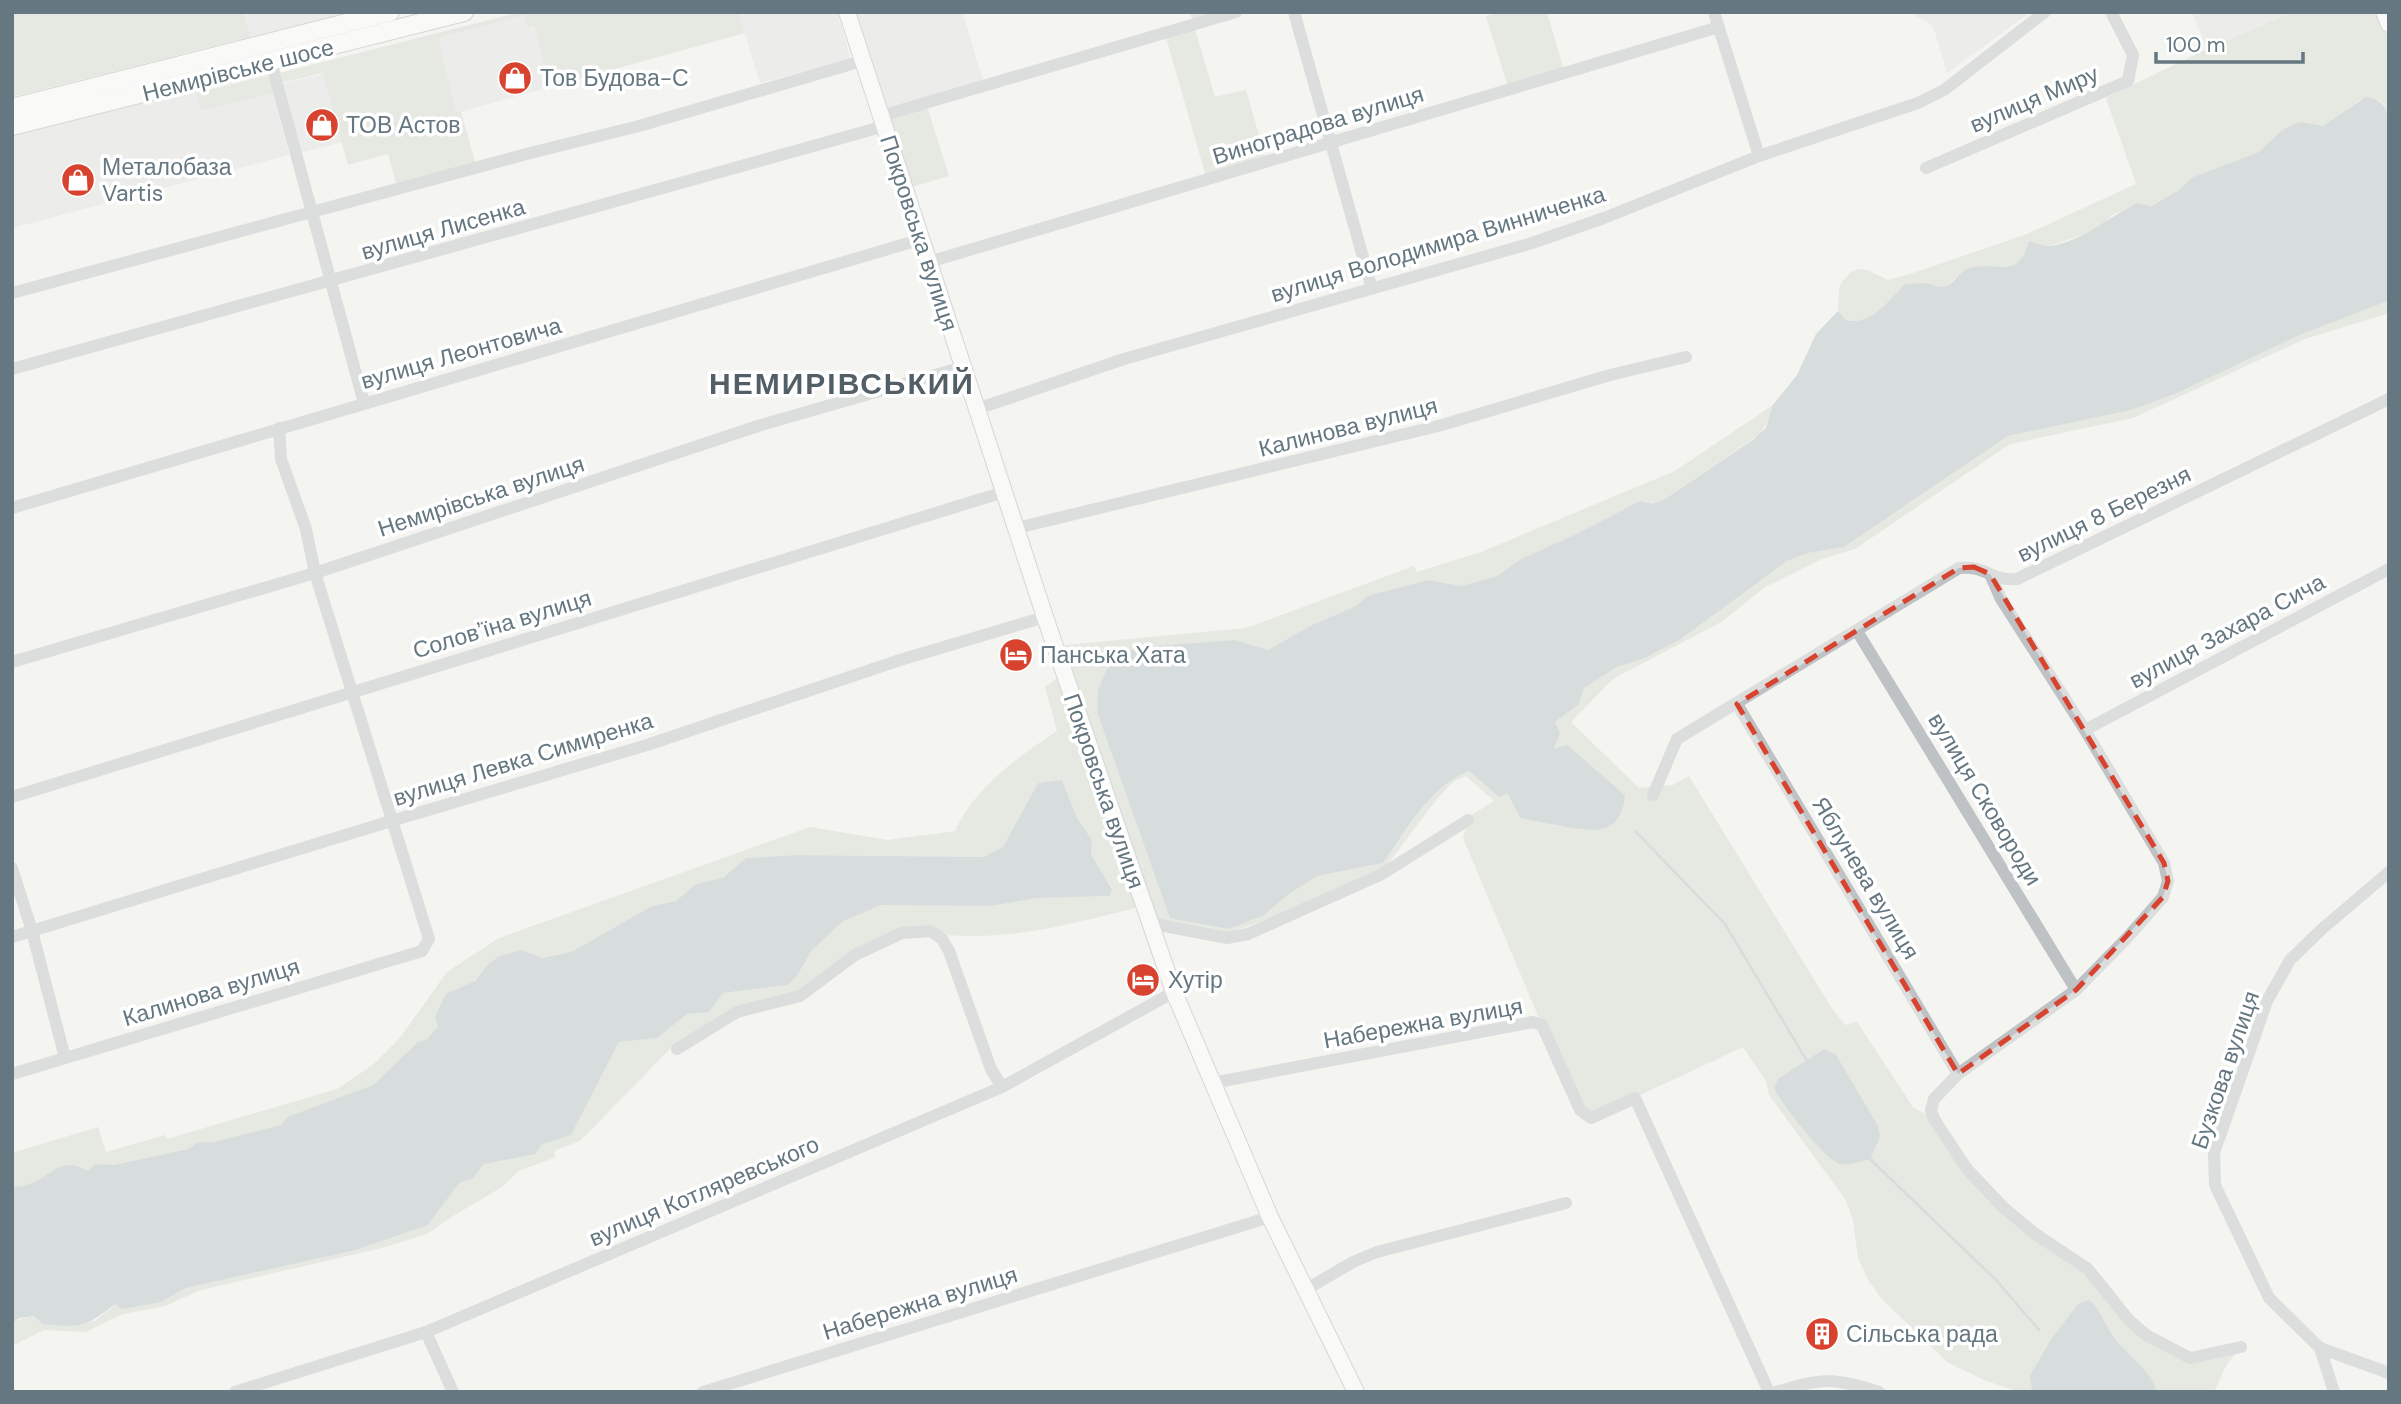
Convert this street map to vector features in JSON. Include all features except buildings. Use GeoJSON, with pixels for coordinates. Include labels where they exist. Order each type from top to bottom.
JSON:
{"type":"FeatureCollection","features":[{"type":"Feature","properties":{"kind":"main road","name":"Немирівське шосе"},"geometry":{"type":"LineString","coordinates":[[12,108],[390,12]]}},
{"type":"Feature","properties":{"kind":"main road","name":"Немирівське шосе"},"geometry":{"type":"LineString","coordinates":[[12,126],[464,12]]}},
{"type":"Feature","properties":{"kind":"street","name":"Покровська вулиця"},"geometry":{"type":"LineString","coordinates":[[848,12],[1045,617],[1174,992],[1270,1217],[1356,1392]]}},
{"type":"Feature","properties":{"kind":"street","name":"вулиця Лисенка"},"geometry":{"type":"LineString","coordinates":[[12,369],[330,282],[883,121],[1236,12]]}},
{"type":"Feature","properties":{"kind":"street"},"geometry":{"type":"LineString","coordinates":[[1294,12],[1372,289]]}},
{"type":"Feature","properties":{"kind":"street"},"geometry":{"type":"LineString","coordinates":[[1714,12],[1759,156]]}},
{"type":"Feature","properties":{"kind":"street","name":"вулиця Володимира Винниченка"},"geometry":{"type":"LineString","coordinates":[[977,409],[1124,359],[1529,244],[1604,218],[1759,156],[1929,99],[2045,12]]}},
{"type":"Feature","properties":{"kind":"street","name":"вулиця Миру"},"geometry":{"type":"LineString","coordinates":[[1926,169],[2128,81],[2133,55],[2111,12]]}},
{"type":"Feature","properties":{"kind":"street"},"geometry":{"type":"LineString","coordinates":[[2384,12],[2389,24]]}},
{"type":"Feature","properties":{"kind":"street","name":"Виноградова вулиця"},"geometry":{"type":"LineString","coordinates":[[929,262],[1719,27]]}},
{"type":"Feature","properties":{"kind":"street"},"geometry":{"type":"LineString","coordinates":[[12,293],[639,126],[862,61]]}},
{"type":"Feature","properties":{"kind":"street"},"geometry":{"type":"LineString","coordinates":[[271,62],[364,403]]}},
{"type":"Feature","properties":{"kind":"street","name":"вулиця Леонтовича"},"geometry":{"type":"LineString","coordinates":[[12,508],[922,239]]}},
{"type":"Feature","properties":{"kind":"street","name":"Калинова вулиця"},"geometry":{"type":"LineString","coordinates":[[1017,528],[1442,425],[1610,375],[1686,357]]}},
{"type":"Feature","properties":{"kind":"street","name":"Немирівська вулиця"},"geometry":{"type":"LineString","coordinates":[[12,662],[315,573],[761,425],[962,367]]}},
{"type":"Feature","properties":{"kind":"street","name":"вулиця 8 Березня"},"geometry":{"type":"LineString","coordinates":[[1653,795],[1677,739],[1959,569],[1974,567],[2006,581],[2017,579],[2389,399]]}},
{"type":"Feature","properties":{"kind":"street"},"geometry":{"type":"LineString","coordinates":[[279,428],[281,459],[306,529],[315,573],[354,692],[391,821]]}},
{"type":"Feature","properties":{"kind":"street","name":"Соловʼїна вулиця"},"geometry":{"type":"LineString","coordinates":[[12,797],[1004,492]]}},
{"type":"Feature","properties":{"kind":"street","name":"вулиця Захара Сича"},"geometry":{"type":"LineString","coordinates":[[2085,730],[2389,569]]}},
{"type":"Feature","properties":{"kind":"street"},"geometry":{"type":"LineString","coordinates":[[1990,574],[2001,599],[2085,730],[2164,863],[2168,881],[2163,897],[2127,939],[2076,990],[1958,1074],[1934,1099],[1931,1110],[1934,1119],[1967,1169],[2003,1207],[2034,1233],[2088,1269],[2128,1319],[2146,1335],[2190,1358],[2241,1347]]}},
{"type":"Feature","properties":{"kind":"street","name":"вулиця Левка Симиренка"},"geometry":{"type":"LineString","coordinates":[[12,937],[646,745],[901,660],[1045,617]]}},
{"type":"Feature","properties":{"kind":"street","name":"вулиця Сковороди"},"geometry":{"type":"LineString","coordinates":[[1857,631],[2076,990]]}},
{"type":"Feature","properties":{"kind":"street","name":"Яблунева вулиця"},"geometry":{"type":"LineString","coordinates":[[1737,704],[1958,1074]]}},
{"type":"Feature","properties":{"kind":"street"},"geometry":{"type":"LineString","coordinates":[[1149,923],[1227,938],[1248,934],[1382,874],[1468,820]]}},
{"type":"Feature","properties":{"kind":"street","name":"Калинова вулиця"},"geometry":{"type":"LineString","coordinates":[[12,1074],[422,951],[429,939],[391,821]]}},
{"type":"Feature","properties":{"kind":"street"},"geometry":{"type":"LineString","coordinates":[[12,868],[32,931],[65,1058]]}},
{"type":"Feature","properties":{"kind":"street","name":"Бузкова вулиця"},"geometry":{"type":"LineString","coordinates":[[2389,872],[2290,960],[2267,1001],[2214,1153],[2215,1185],[2269,1298],[2320,1348],[2389,1374]]}},
{"type":"Feature","properties":{"kind":"street"},"geometry":{"type":"LineString","coordinates":[[677,1049],[737,1012],[800,996],[855,956],[902,933],[931,931],[942,939],[949,951],[991,1069],[1002,1087]]}},
{"type":"Feature","properties":{"kind":"street","name":"вулиця Котляревського"},"geometry":{"type":"LineString","coordinates":[[235,1392],[426,1332],[1002,1087],[1174,992]]}},
{"type":"Feature","properties":{"kind":"street","name":"Набережна вулиця"},"geometry":{"type":"LineString","coordinates":[[1212,1083],[1533,1022],[1542,1025],[1580,1110],[1591,1118],[1634,1098],[1769,1392]]}},
{"type":"Feature","properties":{"kind":"street"},"geometry":{"type":"LineString","coordinates":[[1305,1290],[1353,1262],[1377,1252],[1566,1203]]}},
{"type":"Feature","properties":{"kind":"street","name":"Набережна вулиця"},"geometry":{"type":"LineString","coordinates":[[703,1392],[1270,1217]]}},
{"type":"Feature","properties":{"kind":"street"},"geometry":{"type":"LineString","coordinates":[[426,1332],[453,1392]]}},
{"type":"Feature","properties":{"kind":"street"},"geometry":{"type":"LineString","coordinates":[[2320,1348],[2334,1392]]}},
{"type":"Feature","properties":{"kind":"street"},"geometry":{"type":"LineString","coordinates":[[1776,1392],[1813,1381],[1843,1380],[1879,1392]]}},
{"type":"Feature","properties":{"kind":"highlighted area"},"geometry":{"type":"Polygon","coordinates":[[[1974,567],[1990,574],[2164,863],[2168,881],[2163,897],[2076,990],[1958,1074],[1737,704],[1959,568],[1974,567]]]}},
{"type":"Feature","properties":{"kind":"shaded area"},"geometry":{"type":"Polygon","coordinates":[[[12,12],[244,12],[250,37],[12,97],[12,12]]]}},
{"type":"Feature","properties":{"kind":"shaded area"},"geometry":{"type":"Polygon","coordinates":[[[244,12],[357,12],[250,37],[244,12]]]}},
{"type":"Feature","properties":{"kind":"shaded area"},"geometry":{"type":"Polygon","coordinates":[[[521,12],[738,12],[745,33],[550,87],[534,26],[527,27],[524,15],[438,38],[456,112],[461,111],[475,162],[396,183],[388,154],[348,165],[323,73],[272,85],[274,93],[201,110],[197,94],[521,12]]]}},
{"type":"Feature","properties":{"kind":"shaded area"},"geometry":{"type":"Polygon","coordinates":[[[738,12],[837,12],[851,59],[760,83],[738,12]]]}},
{"type":"Feature","properties":{"kind":"shaded area"},"geometry":{"type":"Polygon","coordinates":[[[847,12],[966,12],[963,14],[985,86],[881,116],[847,12]]]}},
{"type":"Feature","properties":{"kind":"shaded area"},"geometry":{"type":"Polygon","coordinates":[[[1190,12],[1236,12],[1194,26],[1215,97],[1246,90],[1267,163],[1207,180],[1165,34],[1194,25],[1190,12]]]}},
{"type":"Feature","properties":{"kind":"shaded area"},"geometry":{"type":"Polygon","coordinates":[[[1501,12],[1547,12],[1565,74],[1509,90],[1486,16],[1501,12]]]}},
{"type":"Feature","properties":{"kind":"shaded area"},"geometry":{"type":"Polygon","coordinates":[[[1909,12],[2031,12],[1947,73],[1933,26],[1909,12]]]}},
{"type":"Feature","properties":{"kind":"shaded area"},"geometry":{"type":"Polygon","coordinates":[[[2192,12],[2293,12],[2207,49],[2192,12]]]}},
{"type":"Feature","properties":{"kind":"shaded area"},"geometry":{"type":"Polygon","coordinates":[[[2293,12],[2389,12],[2389,119],[2379,100],[2360,100],[2323,126],[2302,122],[2281,131],[2259,152],[2193,177],[2179,190],[2150,206],[2137,203],[2114,214],[2096,230],[2026,254],[2012,265],[1960,273],[1947,286],[1941,288],[1929,283],[1905,284],[1879,310],[1863,319],[1846,320],[1838,311],[1841,283],[1851,272],[1858,269],[1867,270],[1888,280],[1913,273],[2027,234],[2136,184],[2106,98],[2207,49],[2293,12]]]}},
{"type":"Feature","properties":{"kind":"shaded area"},"geometry":{"type":"Polygon","coordinates":[[[524,15],[534,26],[550,87],[456,113],[437,38],[524,15]]]}},
{"type":"Feature","properties":{"kind":"shaded area"},"geometry":{"type":"Polygon","coordinates":[[[264,73],[268,75],[271,83],[289,155],[12,228],[12,134],[264,73]]]}},
{"type":"Feature","properties":{"kind":"shaded area"},"geometry":{"type":"Polygon","coordinates":[[[324,74],[343,142],[299,153],[280,84],[324,74]]]}},
{"type":"Feature","properties":{"kind":"shaded area"},"geometry":{"type":"Polygon","coordinates":[[[2366,97],[2382,104],[2389,119],[2387,301],[2302,334],[2175,394],[2131,410],[2008,436],[1844,547],[1808,553],[1787,561],[1681,639],[1643,659],[1617,667],[1584,688],[1578,705],[1555,722],[1560,733],[1554,749],[1567,745],[1625,795],[1619,816],[1608,827],[1595,830],[1520,818],[1508,794],[1499,797],[1469,771],[1442,787],[1431,798],[1383,863],[1317,876],[1290,893],[1264,915],[1229,929],[1170,918],[1097,712],[1098,690],[1107,669],[1117,659],[1138,647],[1235,640],[1268,650],[1312,625],[1356,606],[1367,596],[1428,580],[1461,586],[1497,576],[1521,559],[1640,501],[1652,504],[1665,499],[1754,439],[1766,428],[1773,405],[1797,375],[1816,334],[1838,311],[1846,320],[1863,319],[1879,310],[1905,284],[1927,283],[1943,287],[1965,270],[1985,266],[2003,267],[2019,262],[2029,241],[2049,246],[2074,239],[2137,203],[2151,206],[2179,190],[2193,177],[2259,152],[2281,131],[2294,124],[2302,122],[2323,126],[2366,97]]]}},
{"type":"Feature","properties":{"kind":"shaded area"},"geometry":{"type":"Polygon","coordinates":[[[926,103],[949,176],[905,189],[881,116],[926,103]]]}},
{"type":"Feature","properties":{"kind":"shaded area"},"geometry":{"type":"Polygon","coordinates":[[[2389,299],[2389,313],[2305,339],[2133,418],[2010,444],[1855,549],[1822,559],[1765,587],[1723,621],[1613,679],[1571,722],[1639,788],[1673,785],[1689,776],[1831,1007],[1845,1025],[1857,1022],[1913,1107],[1934,1119],[1978,1182],[2088,1269],[2128,1319],[2190,1358],[2241,1347],[2227,1364],[2214,1392],[2019,1392],[1984,1380],[1947,1362],[1881,1298],[1868,1280],[1858,1258],[1853,1220],[1845,1199],[1769,1095],[1766,1081],[1743,1047],[1591,1118],[1542,1025],[1463,838],[1470,816],[1494,801],[1466,776],[1454,781],[1437,799],[1387,865],[1267,919],[1229,933],[1149,923],[1143,906],[1020,933],[945,935],[902,928],[798,992],[736,1010],[671,1048],[580,1141],[554,1151],[556,1157],[519,1171],[502,1187],[427,1234],[382,1248],[201,1290],[165,1306],[123,1314],[86,1332],[44,1330],[12,1346],[12,1324],[20,1319],[52,1316],[95,1321],[116,1304],[160,1302],[186,1288],[356,1250],[428,1225],[459,1183],[473,1178],[484,1164],[536,1154],[541,1145],[571,1135],[619,1042],[657,1038],[687,1014],[709,1012],[723,993],[788,985],[797,976],[812,950],[843,920],[881,905],[991,906],[1038,898],[1110,896],[1112,888],[1091,854],[1092,840],[1077,818],[1062,780],[1038,783],[1003,847],[984,857],[797,855],[746,858],[723,879],[696,884],[676,901],[652,906],[571,952],[542,958],[523,950],[487,965],[427,1039],[418,1042],[373,1085],[287,1117],[281,1125],[214,1142],[198,1142],[188,1149],[114,1165],[95,1164],[88,1171],[54,1171],[37,1183],[12,1187],[12,1153],[98,1127],[106,1152],[165,1135],[167,1139],[337,1089],[374,1064],[399,1039],[447,972],[499,938],[810,827],[888,840],[955,831],[974,800],[999,774],[1057,731],[1045,687],[1064,673],[1055,646],[1246,628],[1414,566],[1417,572],[1481,552],[1675,471],[1773,405],[1771,416],[1760,434],[1665,499],[1521,559],[1497,576],[1461,586],[1428,580],[1367,596],[1356,606],[1312,625],[1268,650],[1235,640],[1138,647],[1098,690],[1097,712],[1170,917],[1229,929],[1317,876],[1383,863],[1431,798],[1455,778],[1469,771],[1499,797],[1508,794],[1520,818],[1561,826],[1602,829],[1625,795],[1568,746],[1554,750],[1557,738],[1555,722],[1578,705],[1583,688],[1617,667],[1643,659],[1681,639],[1787,561],[1808,553],[1844,547],[2008,436],[2131,410],[2175,394],[2302,334],[2389,299]]]}},
{"type":"Feature","properties":{"kind":"shaded area"},"geometry":{"type":"Polygon","coordinates":[[[1062,780],[1077,818],[1092,840],[1091,854],[1112,889],[1110,896],[1038,898],[991,906],[881,905],[843,921],[812,950],[797,976],[788,985],[723,993],[709,1012],[687,1014],[657,1038],[619,1042],[571,1135],[541,1145],[536,1154],[484,1164],[473,1178],[459,1183],[428,1225],[356,1250],[186,1288],[161,1302],[122,1309],[115,1304],[82,1324],[43,1324],[34,1316],[19,1318],[12,1324],[12,1187],[31,1184],[65,1166],[74,1165],[88,1171],[95,1164],[114,1165],[188,1149],[198,1142],[214,1142],[281,1125],[287,1117],[373,1085],[418,1042],[427,1039],[438,1026],[435,1017],[446,994],[475,981],[487,965],[500,956],[523,950],[542,958],[571,952],[652,906],[676,901],[696,884],[723,878],[746,858],[797,855],[984,857],[1003,847],[1038,783],[1062,780]]]}},
{"type":"Feature","properties":{"kind":"shaded area"},"geometry":{"type":"Polygon","coordinates":[[[1824,1049],[1836,1055],[1878,1126],[1880,1137],[1870,1159],[1846,1164],[1831,1159],[1803,1129],[1774,1088],[1778,1079],[1824,1049]]]}},
{"type":"Feature","properties":{"kind":"shaded area"},"geometry":{"type":"Polygon","coordinates":[[[2089,1300],[2119,1343],[2144,1369],[2157,1392],[2032,1390],[2030,1376],[2050,1341],[2078,1304],[2089,1300]]]}},
{"type":"Feature","properties":{"kind":"waterway"},"geometry":{"type":"LineString","coordinates":[[1635,831],[1725,924],[1807,1061]]}},
{"type":"Feature","properties":{"kind":"waterway"},"geometry":{"type":"LineString","coordinates":[[1869,1158],[1997,1281],[2039,1330]]}},
{"type":"Feature","properties":{"kind":"place","name":"Тов Будова-С"},"geometry":{"type":"Point","coordinates":[515,78]}},
{"type":"Feature","properties":{"kind":"place","name":"ТОВ Астов"},"geometry":{"type":"Point","coordinates":[322,125]}},
{"type":"Feature","properties":{"kind":"place","name":"Металобаза Vartis"},"geometry":{"type":"Point","coordinates":[78,180]}},
{"type":"Feature","properties":{"kind":"place","name":"Панська Хата"},"geometry":{"type":"Point","coordinates":[1016,655]}},
{"type":"Feature","properties":{"kind":"place","name":"Хутір"},"geometry":{"type":"Point","coordinates":[1143,980]}},
{"type":"Feature","properties":{"kind":"place","name":"Сільська рада"},"geometry":{"type":"Point","coordinates":[1822,1334]}},
{"type":"Feature","properties":{"kind":"district","name":"НЕМИРІВСЬКИЙ"},"geometry":{"type":"Point","coordinates":[842,384]}}]}
